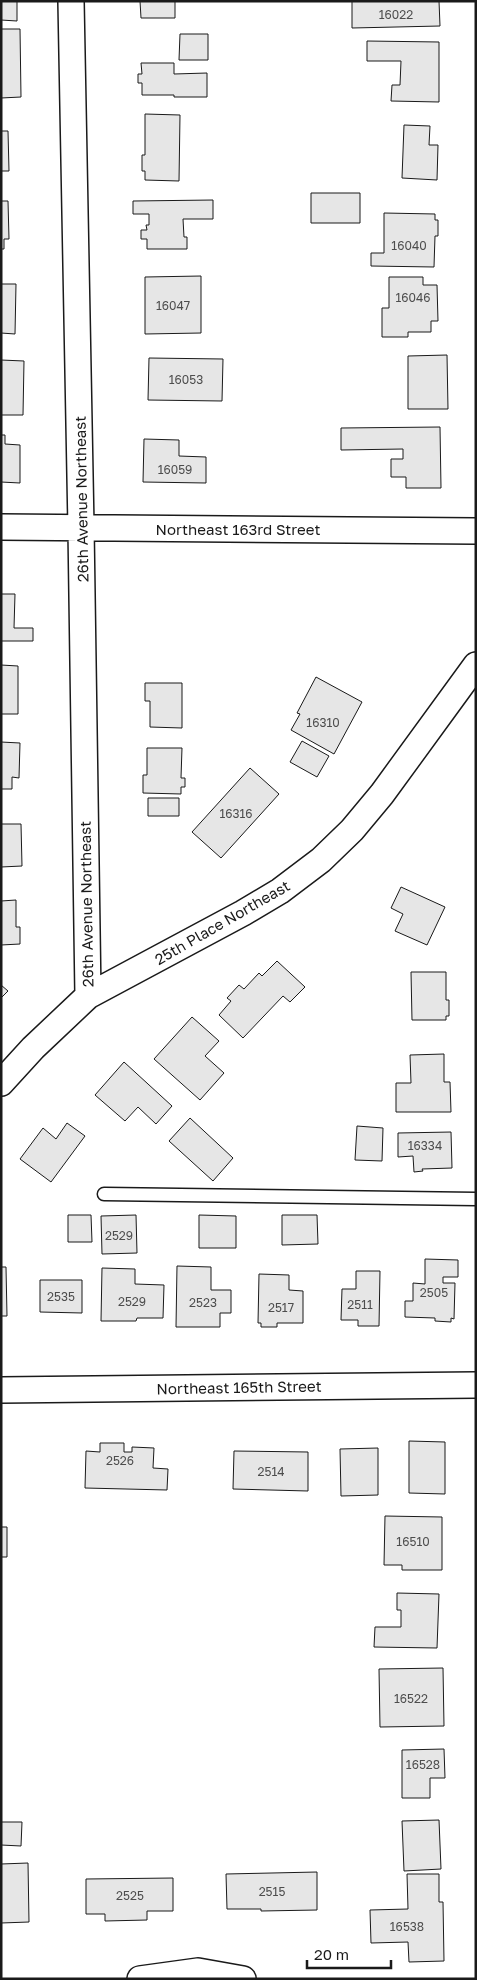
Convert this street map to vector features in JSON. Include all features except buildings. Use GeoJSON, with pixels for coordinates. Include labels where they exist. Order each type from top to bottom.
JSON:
{"type":"FeatureCollection","features":[{"type":"Feature","properties":{"kind":"street","name":"26th Avenue Northeast"},"geometry":{"type":"LineString","coordinates":[[71,1],[88,996]]}},
{"type":"Feature","properties":{"kind":"street","name":"Northeast 163rd Street"},"geometry":{"type":"LineString","coordinates":[[1,527],[476,531]]}},
{"type":"Feature","properties":{"kind":"street","name":"25th Place Northeast"},"geometry":{"type":"LineString","coordinates":[[1,1083],[33,1048],[88,996],[243,913],[280,891],[321,860],[352,830],[382,794],[476,665]]}},
{"type":"Feature","properties":{"kind":"street","name":"Northeast 165th Street"},"geometry":{"type":"LineString","coordinates":[[1,1390],[476,1385]]}},
{"type":"Feature","properties":{"kind":"street"},"geometry":{"type":"LineString","coordinates":[[140,1979],[198,1971],[243,1979]]}},
{"type":"Feature","properties":{"kind":"lane"},"geometry":{"type":"LineString","coordinates":[[104,1194],[370,1196],[476,1199]]}}]}
